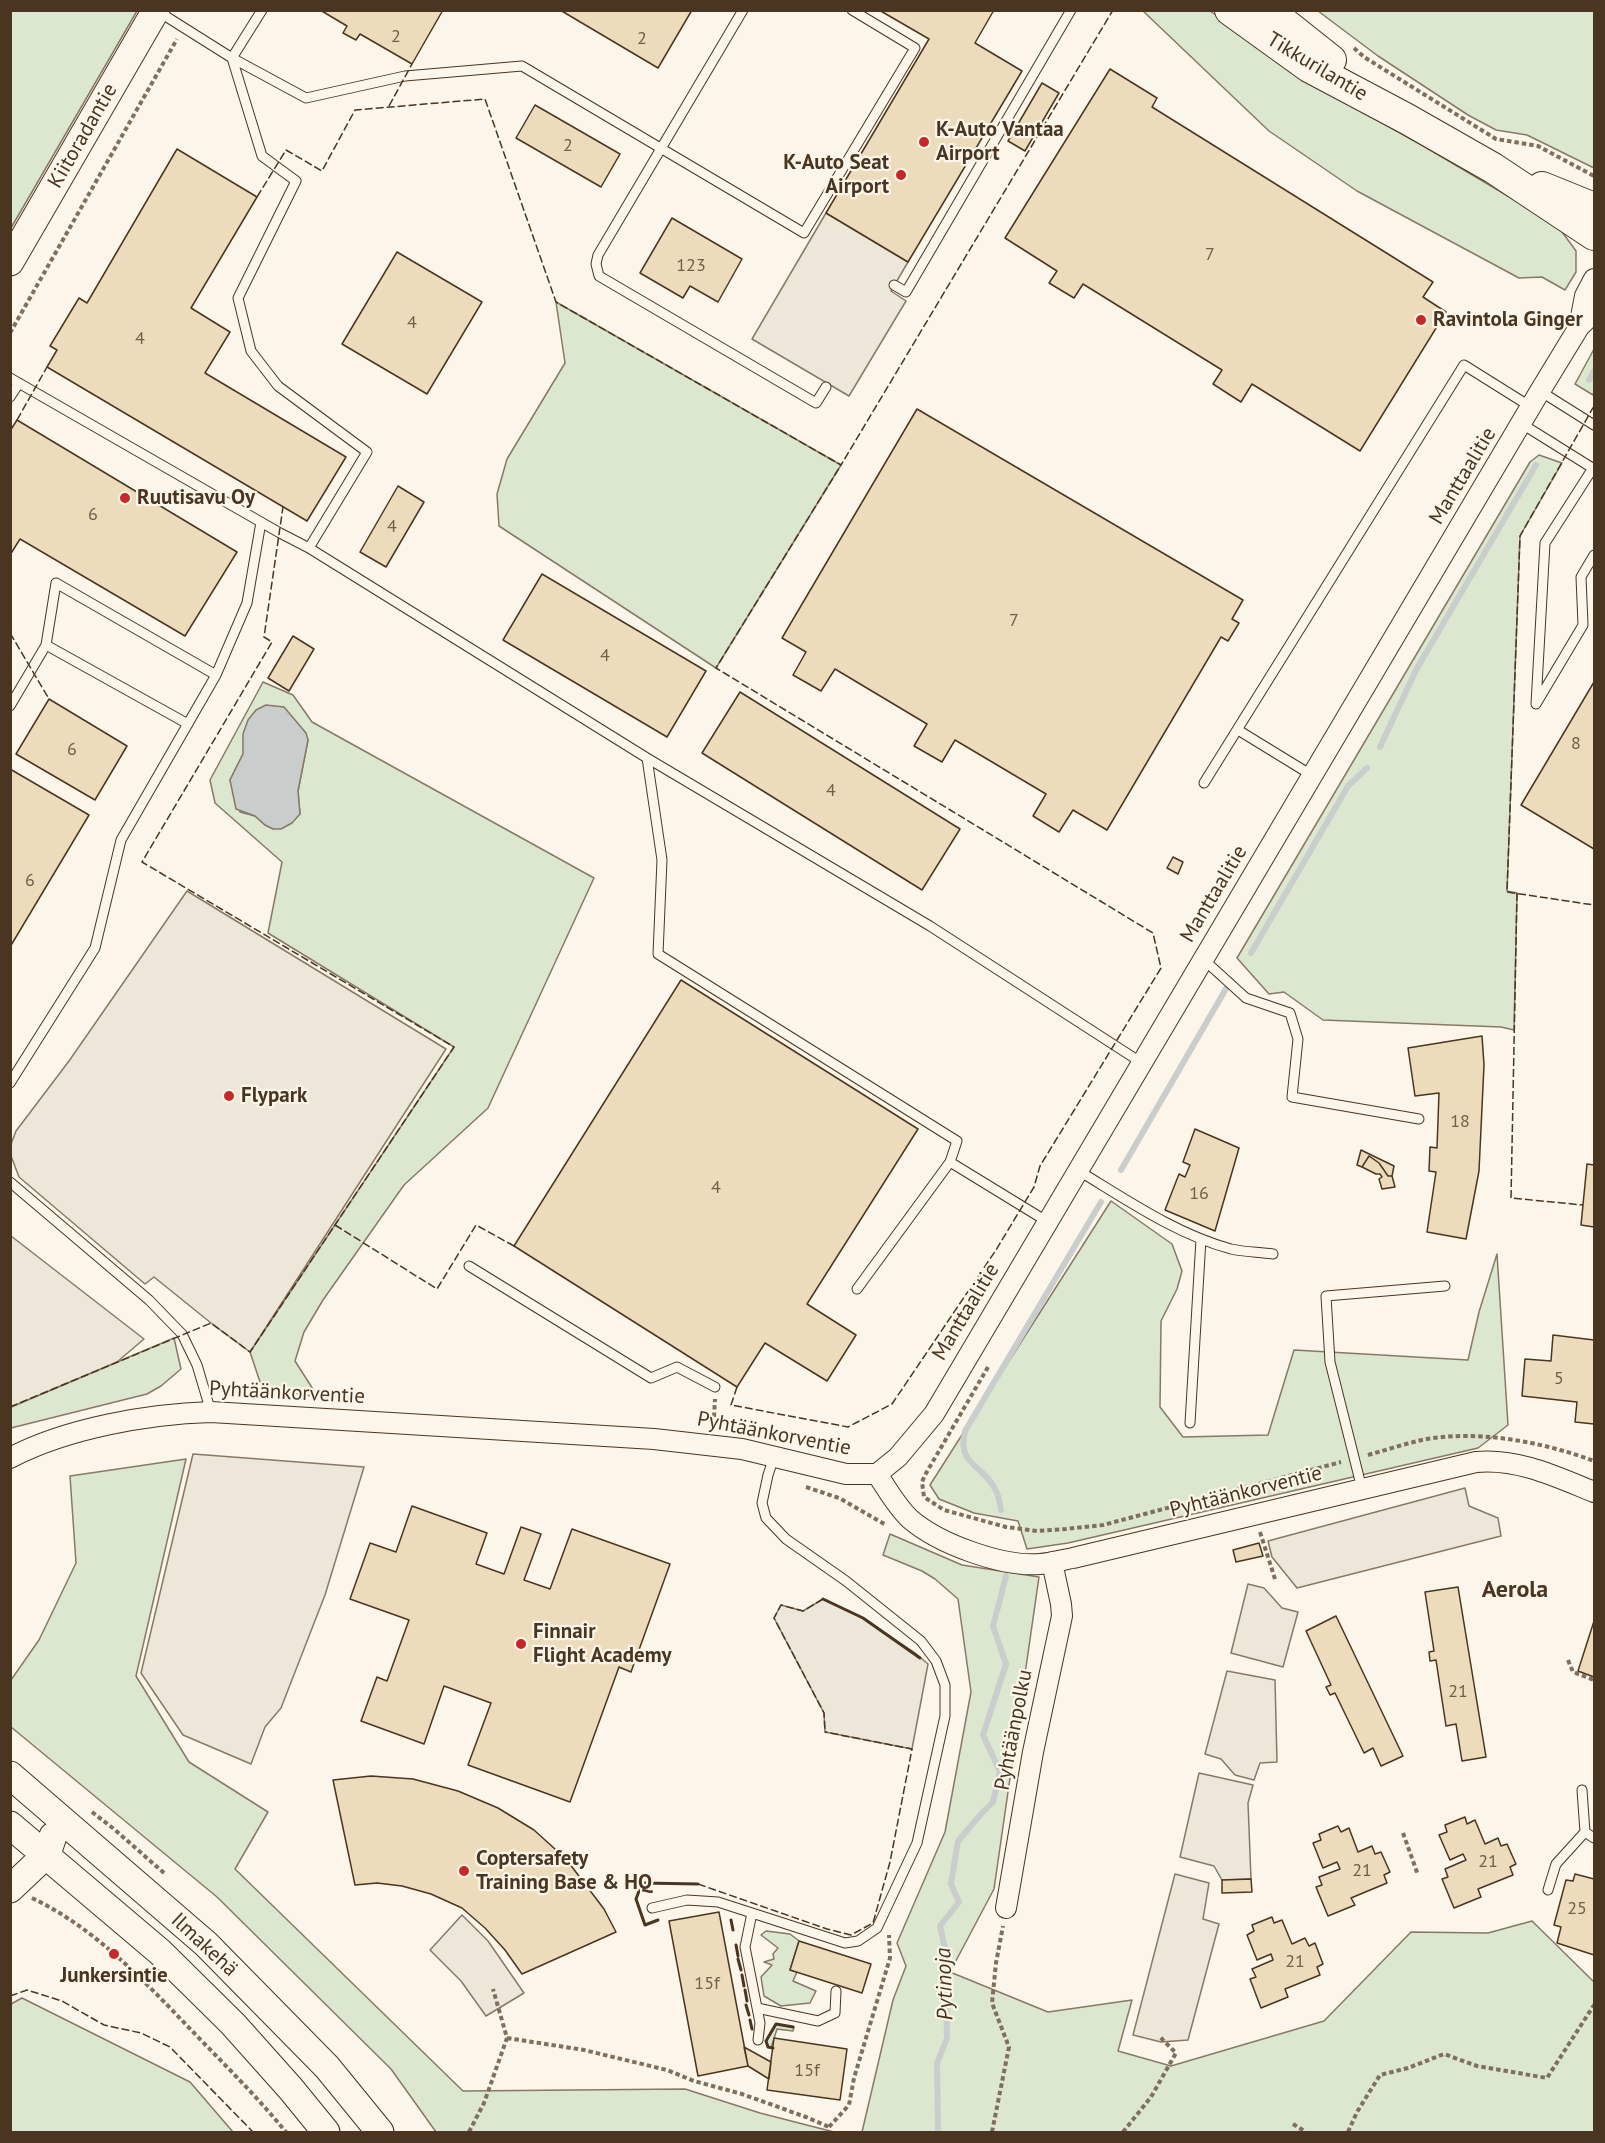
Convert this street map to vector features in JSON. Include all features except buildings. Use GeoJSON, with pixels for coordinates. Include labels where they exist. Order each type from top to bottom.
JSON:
{"type":"FeatureCollection","features":[{"type":"Feature","properties":{"kind":"main road","name":"Kiitoradantie"},"geometry":{"type":"LineString","coordinates":[[10,262],[157,10]]}},
{"type":"Feature","properties":{"kind":"main road","name":"Tikkurilantie"},"geometry":{"type":"LineString","coordinates":[[1230,10],[1309,67],[1493,168],[1594,236]]}},
{"type":"Feature","properties":{"kind":"main road","name":"Tikkurilantie"},"geometry":{"type":"LineString","coordinates":[[1268,10],[1407,119]]}},
{"type":"Feature","properties":{"kind":"main road","name":"Tikkurilantie"},"geometry":{"type":"LineString","coordinates":[[1493,168],[1594,208]]}},
{"type":"Feature","properties":{"kind":"main road","name":"Ilmakehä"},"geometry":{"type":"LineString","coordinates":[[10,1775],[206,1944],[327,2067],[380,2133]]}},
{"type":"Feature","properties":{"kind":"main road"},"geometry":{"type":"LineString","coordinates":[[15,1836],[60,1818]]}},
{"type":"Feature","properties":{"kind":"main road"},"geometry":{"type":"LineString","coordinates":[[14,1886],[47,1854],[60,1818]]}},
{"type":"Feature","properties":{"kind":"main road","name":"Ilmakehä"},"geometry":{"type":"LineString","coordinates":[[15,1836],[47,1854],[159,1952],[233,2024],[291,2089],[326,2133]]}},
{"type":"Feature","properties":{"kind":"street","name":"Manttaalitie"},"geometry":{"type":"LineString","coordinates":[[1579,327],[1585,296],[1594,279]]}},
{"type":"Feature","properties":{"kind":"street","name":"Manttaalitie"},"geometry":{"type":"LineString","coordinates":[[877,1474],[898,1457],[934,1414],[1579,327],[1594,312]]}},
{"type":"Feature","properties":{"kind":"street","name":"Pyhtäänkorventie"},"geometry":{"type":"LineString","coordinates":[[10,1458],[72,1434],[131,1420],[180,1413],[211,1412],[720,1445],[771,1466],[846,1474],[877,1474],[909,1518],[941,1539],[966,1550],[1023,1564],[1052,1562],[1476,1462],[1493,1460],[1544,1472],[1594,1492]]}},
{"type":"Feature","properties":{"kind":"street","name":"Pyhtäänpolku"},"geometry":{"type":"LineString","coordinates":[[1006,1908],[1033,1752],[1062,1616],[1052,1562]]}},
{"type":"Feature","properties":{"kind":"lane"},"geometry":{"type":"LineString","coordinates":[[157,10],[232,58],[306,98],[405,76],[522,66],[808,235],[915,48],[852,10]]}},
{"type":"Feature","properties":{"kind":"lane"},"geometry":{"type":"LineString","coordinates":[[262,10],[232,58],[262,156],[296,181],[238,298],[251,351],[278,386],[367,452],[309,548]]}},
{"type":"Feature","properties":{"kind":"lane"},"geometry":{"type":"LineString","coordinates":[[743,10],[598,255],[596,264],[599,276],[816,403],[826,387]]}},
{"type":"Feature","properties":{"kind":"lane"},"geometry":{"type":"LineString","coordinates":[[894,285],[906,292],[1071,10]]}},
{"type":"Feature","properties":{"kind":"lane"},"geometry":{"type":"LineString","coordinates":[[1204,783],[1464,365],[1531,408],[1594,468],[1545,543],[1536,704],[1583,625],[1581,577],[1594,555]]}},
{"type":"Feature","properties":{"kind":"lane"},"geometry":{"type":"LineString","coordinates":[[10,398],[15,380],[309,548],[647,759],[930,926],[1142,1063]]}},
{"type":"Feature","properties":{"kind":"lane"},"geometry":{"type":"LineString","coordinates":[[1531,408],[1594,425]]}},
{"type":"Feature","properties":{"kind":"lane"},"geometry":{"type":"LineString","coordinates":[[10,1083],[14,1070],[95,948],[121,840],[216,675],[247,603],[261,522]]}},
{"type":"Feature","properties":{"kind":"lane"},"geometry":{"type":"LineString","coordinates":[[10,706],[46,645],[56,583],[216,675]]}},
{"type":"Feature","properties":{"kind":"lane"},"geometry":{"type":"LineString","coordinates":[[46,645],[188,724]]}},
{"type":"Feature","properties":{"kind":"lane"},"geometry":{"type":"LineString","coordinates":[[1238,730],[1313,776]]}},
{"type":"Feature","properties":{"kind":"lane"},"geometry":{"type":"LineString","coordinates":[[647,759],[662,860],[658,954],[957,1141],[950,1162],[857,1289]]}},
{"type":"Feature","properties":{"kind":"lane"},"geometry":{"type":"LineString","coordinates":[[1203,959],[1246,998],[1290,1013],[1298,1040],[1292,1097],[1419,1119]]}},
{"type":"Feature","properties":{"kind":"lane"},"geometry":{"type":"LineString","coordinates":[[950,1162],[1048,1222]]}},
{"type":"Feature","properties":{"kind":"lane"},"geometry":{"type":"LineString","coordinates":[[1079,1171],[1168,1223],[1201,1239],[1234,1250],[1273,1254]]}},
{"type":"Feature","properties":{"kind":"lane"},"geometry":{"type":"LineString","coordinates":[[10,1182],[149,1300],[182,1334],[196,1365],[211,1412]]}},
{"type":"Feature","properties":{"kind":"lane"},"geometry":{"type":"LineString","coordinates":[[1190,1423],[1201,1239]]}},
{"type":"Feature","properties":{"kind":"lane"},"geometry":{"type":"LineString","coordinates":[[469,1266],[651,1378],[677,1367],[715,1388]]}},
{"type":"Feature","properties":{"kind":"lane"},"geometry":{"type":"LineString","coordinates":[[1362,1489],[1330,1362],[1326,1296],[1445,1286]]}},
{"type":"Feature","properties":{"kind":"lane"},"geometry":{"type":"LineString","coordinates":[[652,1908],[687,1900],[718,1902],[844,1943],[858,1941],[876,1928],[917,1843],[945,1716],[945,1686],[936,1661],[921,1641],[846,1581],[786,1539],[766,1518],[762,1503],[771,1466]]}},
{"type":"Feature","properties":{"kind":"lane"},"geometry":{"type":"LineString","coordinates":[[1548,1890],[1556,1864],[1585,1833],[1582,1790]]}},
{"type":"Feature","properties":{"kind":"lane"},"geometry":{"type":"LineString","coordinates":[[1585,1833],[1594,1838]]}},
{"type":"Feature","properties":{"kind":"lane"},"geometry":{"type":"LineString","coordinates":[[752,1913],[745,1947],[760,2023],[758,2040]]}},
{"type":"Feature","properties":{"kind":"lane"},"geometry":{"type":"LineString","coordinates":[[757,2008],[818,2021],[835,2013],[836,1991]]}},
{"type":"Feature","properties":{"kind":"path"},"geometry":{"type":"LineString","coordinates":[[10,333],[184,27]]}},
{"type":"Feature","properties":{"kind":"path"},"geometry":{"type":"LineString","coordinates":[[1348,43],[1364,57],[1496,138],[1538,146],[1594,176]]}},
{"type":"Feature","properties":{"kind":"path"},"geometry":{"type":"LineString","coordinates":[[925,1475],[922,1482],[924,1497],[937,1507],[972,1519],[1037,1532],[1103,1525],[1424,1440],[1468,1437],[1508,1438],[1542,1444],[1594,1461]]}},
{"type":"Feature","properties":{"kind":"path"},"geometry":{"type":"LineString","coordinates":[[771,1466],[839,1498],[888,1526]]}},
{"type":"Feature","properties":{"kind":"path"},"geometry":{"type":"LineString","coordinates":[[1568,1660],[1573,1672],[1594,1680]]}},
{"type":"Feature","properties":{"kind":"path"},"geometry":{"type":"LineString","coordinates":[[1403,1833],[1418,1875]]}},
{"type":"Feature","properties":{"kind":"path"},"geometry":{"type":"LineString","coordinates":[[14,1886],[79,1925],[114,1954],[173,2011],[265,2107],[286,2133]]}},
{"type":"Feature","properties":{"kind":"path"},"geometry":{"type":"LineString","coordinates":[[992,2133],[1009,2047],[992,2003],[996,1963],[1006,1908]]}},
{"type":"Feature","properties":{"kind":"path"},"geometry":{"type":"LineString","coordinates":[[507,2038],[584,2050],[668,2070],[694,2081],[774,2105],[830,2130],[849,2105],[854,2078],[890,1958],[889,1934],[881,1918]]}},
{"type":"Feature","properties":{"kind":"path"},"geometry":{"type":"LineString","coordinates":[[469,2133],[484,2103],[507,2038],[493,1989]]}},
{"type":"Feature","properties":{"kind":"path"},"geometry":{"type":"LineString","coordinates":[[1348,2133],[1357,2112],[1380,2075],[1408,2068],[1444,2054],[1477,2066],[1547,2078],[1594,2006]]}},
{"type":"Feature","properties":{"kind":"path"},"geometry":{"type":"LineString","coordinates":[[1123,2133],[1151,2097],[1176,2053],[1160,2036]]}},
{"type":"Feature","properties":{"kind":"path"},"geometry":{"type":"LineString","coordinates":[[1293,2124],[1306,2133]]}},
{"type":"Feature","properties":{"kind":"green space"},"geometry":{"type":"Polygon","coordinates":[[[10,11],[137,11],[11,228],[10,11]]]}},
{"type":"Feature","properties":{"kind":"green space"},"geometry":{"type":"Polygon","coordinates":[[[1143,11],[1210,11],[1320,88],[1557,225],[1576,251],[1576,272],[1565,290],[1542,277],[1519,278],[1357,191],[1269,131],[1143,11]]]}},
{"type":"Feature","properties":{"kind":"green space"},"geometry":{"type":"Polygon","coordinates":[[[1318,11],[1594,11],[1594,168],[1527,135],[1496,130],[1468,115],[1378,56],[1318,11]]]}},
{"type":"Feature","properties":{"kind":"green space"},"geometry":{"type":"Polygon","coordinates":[[[556,302],[841,465],[716,668],[499,526],[497,494],[507,459],[565,363],[556,302]]]}},
{"type":"Feature","properties":{"kind":"green space"},"geometry":{"type":"Polygon","coordinates":[[[1594,349],[1594,392],[1593,395],[1575,384],[1594,349]]]}},
{"type":"Feature","properties":{"kind":"green space"},"geometry":{"type":"Polygon","coordinates":[[[1539,455],[1562,463],[1520,536],[1507,891],[1517,893],[1514,1030],[1501,1027],[1323,1020],[1284,992],[1269,994],[1237,958],[1530,462],[1539,455]]]}},
{"type":"Feature","properties":{"kind":"green space"},"geometry":{"type":"Polygon","coordinates":[[[263,682],[293,695],[312,722],[594,878],[488,1108],[404,1185],[323,1300],[304,1332],[295,1361],[318,1397],[262,1388],[250,1352],[454,1047],[268,933],[282,862],[215,803],[210,780],[263,682]],[[308,740],[243,754],[230,780],[240,812],[255,816],[265,825],[300,814],[298,791],[308,740]]]}},
{"type":"Feature","properties":{"kind":"green space"},"geometry":{"type":"Polygon","coordinates":[[[1111,1201],[1172,1244],[1182,1271],[1177,1289],[1161,1321],[1160,1407],[1183,1437],[1268,1435],[1294,1350],[1468,1360],[1479,1312],[1497,1254],[1508,1425],[1478,1448],[1068,1543],[1027,1549],[1018,1521],[974,1513],[939,1499],[930,1485],[1111,1201]]]}},
{"type":"Feature","properties":{"kind":"green space"},"geometry":{"type":"Polygon","coordinates":[[[174,1338],[181,1369],[161,1386],[147,1394],[11,1428],[11,1407],[174,1338]]]}},
{"type":"Feature","properties":{"kind":"green space"},"geometry":{"type":"Polygon","coordinates":[[[186,1459],[136,1676],[189,1762],[268,1812],[235,1869],[463,2091],[685,2089],[760,2113],[834,2132],[436,2132],[391,2069],[217,1897],[11,1727],[11,1680],[39,1640],[76,1563],[70,1476],[186,1459]]]}},
{"type":"Feature","properties":{"kind":"green space"},"geometry":{"type":"Polygon","coordinates":[[[890,1534],[962,1565],[1039,1577],[994,1889],[950,1972],[1048,2012],[1132,2000],[1118,2051],[1171,2066],[1324,2021],[1411,1932],[1488,1933],[1532,1921],[1594,1982],[1594,2132],[862,2132],[893,2000],[906,1966],[897,1943],[945,1832],[971,1692],[958,1599],[922,1571],[883,1555],[890,1534]]]}},
{"type":"Feature","properties":{"kind":"green space"},"geometry":{"type":"Polygon","coordinates":[[[766,1931],[790,1934],[799,1941],[790,1970],[797,1972],[793,1981],[816,1991],[810,2003],[781,2006],[764,1996],[761,1977],[772,1965],[764,1962],[774,1959],[773,1954],[778,1948],[761,1935],[766,1931]]]}},
{"type":"Feature","properties":{"kind":"green space"},"geometry":{"type":"Polygon","coordinates":[[[22,1998],[190,2082],[233,2132],[11,2132],[11,2004],[22,1998]]]}},
{"type":"Feature","properties":{"kind":"green space"},"geometry":{"type":"Polygon","coordinates":[[[776,2024],[794,2027],[793,2031],[777,2029],[771,2048],[768,2047],[766,2041],[776,2024]]]}},
{"type":"Feature","properties":{"kind":"shaded area"},"geometry":{"type":"Polygon","coordinates":[[[826,213],[908,262],[891,291],[906,301],[849,396],[752,339],[826,213]]]}},
{"type":"Feature","properties":{"kind":"shaded area"},"geometry":{"type":"Polygon","coordinates":[[[266,705],[284,707],[306,733],[308,740],[298,791],[300,814],[292,823],[281,829],[273,829],[255,816],[236,809],[230,780],[243,754],[243,734],[248,720],[256,710],[266,705]]]}},
{"type":"Feature","properties":{"kind":"shaded area","name":"Flypark"},"geometry":{"type":"Polygon","coordinates":[[[187,891],[446,1049],[250,1352],[154,1277],[145,1284],[19,1177],[11,1156],[11,1144],[16,1131],[69,1061],[187,891]]]}},
{"type":"Feature","properties":{"kind":"shaded area"},"geometry":{"type":"Polygon","coordinates":[[[11,1236],[144,1339],[117,1362],[11,1407],[11,1236]]]}},
{"type":"Feature","properties":{"kind":"shaded area"},"geometry":{"type":"Polygon","coordinates":[[[193,1454],[364,1467],[325,1595],[281,1708],[265,1727],[251,1764],[183,1735],[141,1673],[193,1454]]]}},
{"type":"Feature","properties":{"kind":"shaded area"},"geometry":{"type":"Polygon","coordinates":[[[1465,1488],[1469,1506],[1498,1518],[1501,1536],[1297,1588],[1272,1557],[1268,1541],[1465,1488]]]}},
{"type":"Feature","properties":{"kind":"shaded area"},"geometry":{"type":"Polygon","coordinates":[[[1248,1584],[1264,1588],[1282,1608],[1298,1612],[1283,1667],[1231,1653],[1248,1584]]]}},
{"type":"Feature","properties":{"kind":"shaded area"},"geometry":{"type":"Polygon","coordinates":[[[823,1599],[863,1618],[928,1664],[912,1749],[825,1732],[824,1713],[774,1618],[781,1605],[803,1611],[823,1599]]]}},
{"type":"Feature","properties":{"kind":"shaded area"},"geometry":{"type":"Polygon","coordinates":[[[1227,1671],[1275,1680],[1277,1762],[1260,1763],[1254,1780],[1235,1775],[1221,1759],[1205,1754],[1227,1671]]]}},
{"type":"Feature","properties":{"kind":"shaded area"},"geometry":{"type":"Polygon","coordinates":[[[1199,1773],[1253,1785],[1248,1803],[1251,1879],[1222,1880],[1214,1866],[1180,1857],[1199,1773]]]}},
{"type":"Feature","properties":{"kind":"shaded area"},"geometry":{"type":"Polygon","coordinates":[[[1175,1874],[1209,1883],[1203,1919],[1219,1924],[1188,2040],[1161,2042],[1133,2035],[1175,1874]]]}},
{"type":"Feature","properties":{"kind":"shaded area"},"geometry":{"type":"Polygon","coordinates":[[[462,1915],[488,1941],[524,1993],[486,2016],[461,1981],[430,1950],[462,1915]]]}},
{"type":"Feature","properties":{"kind":"waterway"},"geometry":{"type":"LineString","coordinates":[[1589,380],[1594,371]]}},
{"type":"Feature","properties":{"kind":"waterway"},"geometry":{"type":"LineString","coordinates":[[1380,747],[1416,670],[1536,465]]}},
{"type":"Feature","properties":{"kind":"waterway"},"geometry":{"type":"LineString","coordinates":[[1251,953],[1348,786],[1367,768]]}},
{"type":"Feature","properties":{"kind":"waterway"},"geometry":{"type":"LineString","coordinates":[[1121,1170],[1227,987]]}},
{"type":"Feature","properties":{"kind":"waterway"},"geometry":{"type":"LineString","coordinates":[[1001,1510],[998,1496],[991,1482],[968,1459],[964,1451],[965,1431],[1101,1202]]}},
{"type":"Feature","properties":{"kind":"waterway","name":"Pytinoja"},"geometry":{"type":"LineString","coordinates":[[938,2132],[937,2063],[947,2038],[945,1949],[940,1926],[959,1902],[951,1884],[958,1841],[993,1802],[1000,1772],[983,1735],[1006,1664],[993,1626],[1006,1576]]}},
{"type":"Feature","properties":{"kind":"fence"},"geometry":{"type":"LineString","coordinates":[[257,197],[286,150],[322,171],[355,110],[485,99],[556,302],[841,465],[1113,10]]}},
{"type":"Feature","properties":{"kind":"fence"},"geometry":{"type":"LineString","coordinates":[[389,106],[412,64]]}},
{"type":"Feature","properties":{"kind":"fence"},"geometry":{"type":"LineString","coordinates":[[17,420],[47,367]]}},
{"type":"Feature","properties":{"kind":"fence"},"geometry":{"type":"LineString","coordinates":[[1594,406],[1520,536],[1507,892],[1594,905]]}},
{"type":"Feature","properties":{"kind":"fence"},"geometry":{"type":"LineString","coordinates":[[737,1387],[731,1405],[848,1427],[892,1404],[996,1250],[1034,1187],[1040,1166],[1161,968],[1153,933],[716,668],[841,465]]}},
{"type":"Feature","properties":{"kind":"fence"},"geometry":{"type":"LineString","coordinates":[[10,1407],[211,1323],[250,1352],[454,1047],[142,862],[272,642],[264,637],[283,507]]}},
{"type":"Feature","properties":{"kind":"fence"},"geometry":{"type":"LineString","coordinates":[[10,633],[49,699]]}},
{"type":"Feature","properties":{"kind":"fence"},"geometry":{"type":"LineString","coordinates":[[1517,893],[1511,1198],[1583,1205]]}},
{"type":"Feature","properties":{"kind":"fence"},"geometry":{"type":"LineString","coordinates":[[335,1225],[437,1289],[476,1225],[514,1246]]}},
{"type":"Feature","properties":{"kind":"fence"},"geometry":{"type":"LineString","coordinates":[[823,1599],[803,1611],[781,1605],[774,1618],[824,1713],[825,1732],[827,1732]]}},
{"type":"Feature","properties":{"kind":"fence"},"geometry":{"type":"LineString","coordinates":[[698,1884],[827,1929],[851,1935],[873,1923],[890,1862],[912,1749],[825,1732]]}},
{"type":"Feature","properties":{"kind":"fence"},"geometry":{"type":"LineString","coordinates":[[10,1996],[27,1990],[62,2001],[104,2025],[141,2033],[170,2047],[253,2132]]}},
{"type":"Feature","properties":{"kind":"wall"},"geometry":{"type":"LineString","coordinates":[[823,1599],[863,1618],[920,1658]]}},
{"type":"Feature","properties":{"kind":"wall"},"geometry":{"type":"LineString","coordinates":[[658,1920],[645,1925],[636,1899],[642,1883],[698,1884]]}},
{"type":"Feature","properties":{"kind":"wall"},"geometry":{"type":"LineString","coordinates":[[731,1920],[733,1930]]}},
{"type":"Feature","properties":{"kind":"wall"},"geometry":{"type":"LineString","coordinates":[[736,1945],[738,1956]]}},
{"type":"Feature","properties":{"kind":"wall"},"geometry":{"type":"LineString","coordinates":[[738,1959],[741,1970]]}},
{"type":"Feature","properties":{"kind":"wall"},"geometry":{"type":"LineString","coordinates":[[742,1975],[744,1986]]}},
{"type":"Feature","properties":{"kind":"wall"},"geometry":{"type":"LineString","coordinates":[[745,1990],[747,2001]]}},
{"type":"Feature","properties":{"kind":"wall"},"geometry":{"type":"LineString","coordinates":[[746,2005],[749,2015]]}},
{"type":"Feature","properties":{"kind":"wall"},"geometry":{"type":"LineString","coordinates":[[750,2020],[752,2029]]}},
{"type":"Feature","properties":{"kind":"wall"},"geometry":{"type":"LineString","coordinates":[[773,2048],[768,2047],[766,2041],[776,2024],[793,2027]]}},
{"type":"Feature","properties":{"kind":"place","name":"K-Auto Vantaa Airport"},"geometry":{"type":"Point","coordinates":[924,142]}},
{"type":"Feature","properties":{"kind":"place","name":"K-Auto Seat Airport"},"geometry":{"type":"Point","coordinates":[901,175]}},
{"type":"Feature","properties":{"kind":"place","name":"Ravintola Ginger"},"geometry":{"type":"Point","coordinates":[1421,320]}},
{"type":"Feature","properties":{"kind":"place","name":"Ruutisavu Oy"},"geometry":{"type":"Point","coordinates":[125,498]}},
{"type":"Feature","properties":{"kind":"place","name":"Flypark"},"geometry":{"type":"Point","coordinates":[229,1096]}},
{"type":"Feature","properties":{"kind":"place","name":"Finnair Flight Academy"},"geometry":{"type":"Point","coordinates":[521,1644]}},
{"type":"Feature","properties":{"kind":"place","name":"Coptersafety Training Base & HQ"},"geometry":{"type":"Point","coordinates":[464,1871]}},
{"type":"Feature","properties":{"kind":"place","name":"Junkersintie"},"geometry":{"type":"Point","coordinates":[114,1954]}},
{"type":"Feature","properties":{"kind":"district","name":"Aerola"},"geometry":{"type":"Point","coordinates":[1515,1590]}}]}
